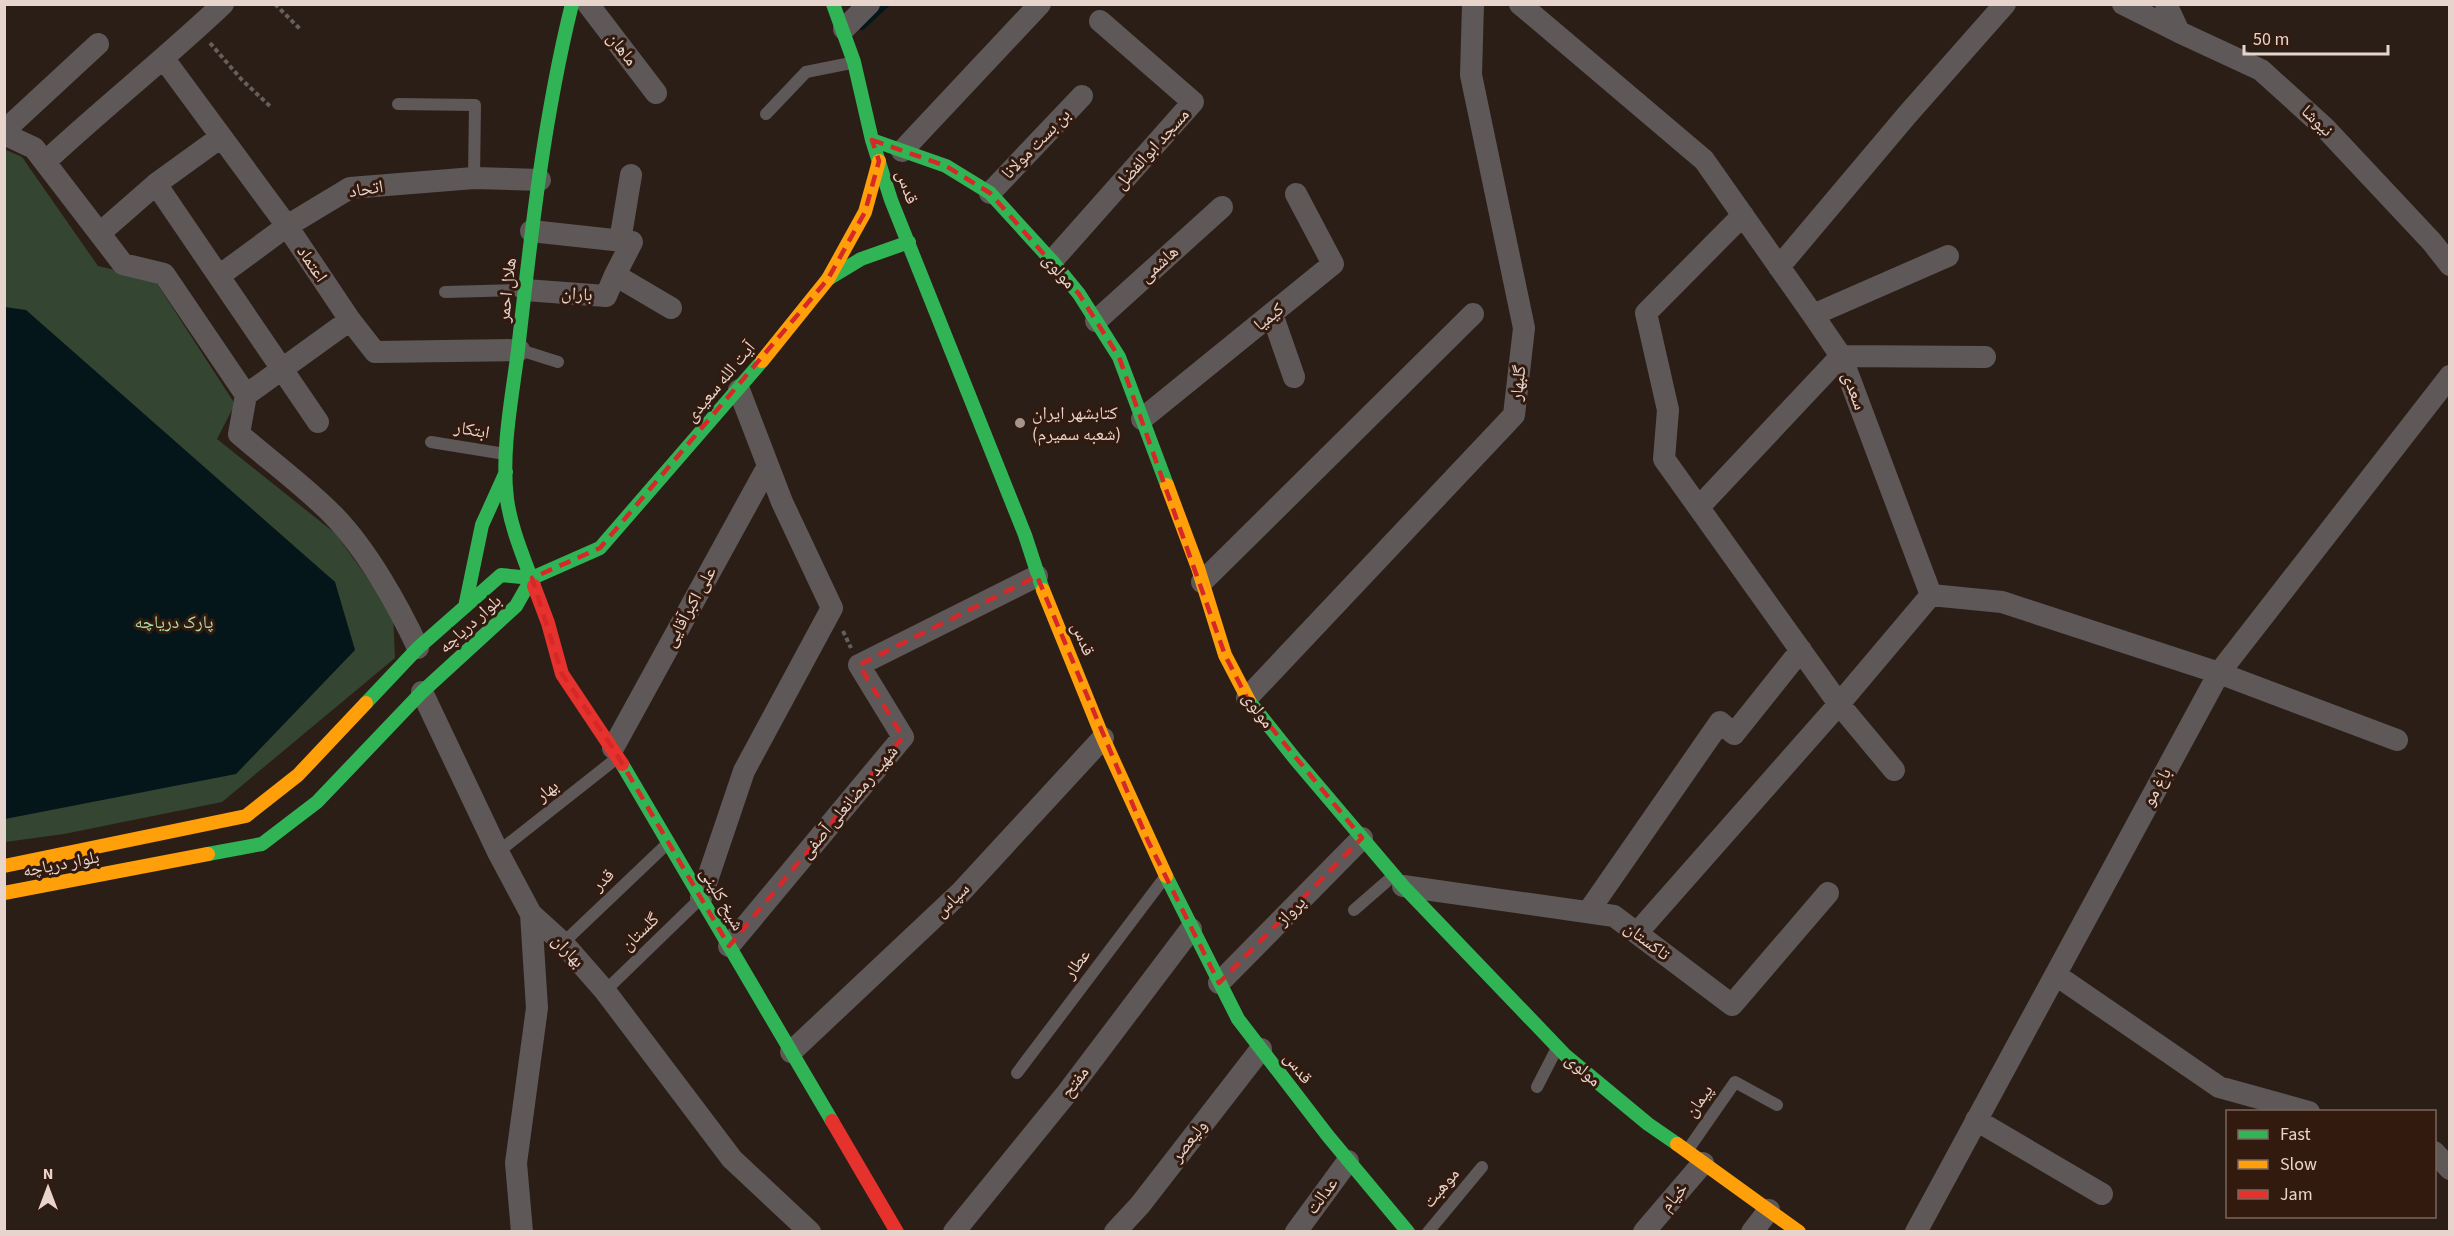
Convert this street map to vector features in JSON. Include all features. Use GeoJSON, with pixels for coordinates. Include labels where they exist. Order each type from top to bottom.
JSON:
{"type":"FeatureCollection","features":[{"type":"Feature","properties":{"kind":"street"},"geometry":{"type":"LineString","coordinates":[[45,162],[103,108],[164,59],[223,4]]}},
{"type":"Feature","properties":{"kind":"street","name":"هلال احمر"},"geometry":{"type":"LineString","coordinates":[[532,578],[520,547],[507,500],[506,454],[531,231],[560,57],[572,4]]}},
{"type":"Feature","properties":{"kind":"street","name":"ماهان"},"geometry":{"type":"LineString","coordinates":[[588,4],[656,93]]}},
{"type":"Feature","properties":{"kind":"street","name":"قدس"},"geometry":{"type":"LineString","coordinates":[[833,4],[855,62],[872,140],[891,200],[1025,535],[1037,576],[1103,738],[1165,877],[1238,1019],[1348,1161],[1408,1232]]}},
{"type":"Feature","properties":{"kind":"street"},"geometry":{"type":"LineString","coordinates":[[844,29],[869,4]]}},
{"type":"Feature","properties":{"kind":"street"},"geometry":{"type":"LineString","coordinates":[[902,151],[1040,4]]}},
{"type":"Feature","properties":{"kind":"street","name":"گلبهار"},"geometry":{"type":"LineString","coordinates":[[1247,698],[1514,415],[1524,328],[1471,75],[1473,4]]}},
{"type":"Feature","properties":{"kind":"street","name":"سعدی"},"geometry":{"type":"LineString","coordinates":[[1520,4],[1704,160],[1813,315],[1841,356],[1930,595]]}},
{"type":"Feature","properties":{"kind":"street"},"geometry":{"type":"LineString","coordinates":[[1779,267],[1907,115],[2005,4]]}},
{"type":"Feature","properties":{"kind":"street","name":"نیوشا"},"geometry":{"type":"LineString","coordinates":[[2123,4],[2261,70],[2326,129],[2450,265]]}},
{"type":"Feature","properties":{"kind":"street"},"geometry":{"type":"LineString","coordinates":[[2166,4],[2179,32]]}},
{"type":"Feature","properties":{"kind":"street","name":"مسجد ابوالفضل"},"geometry":{"type":"LineString","coordinates":[[1052,261],[1193,102],[1100,21]]}},
{"type":"Feature","properties":{"kind":"street"},"geometry":{"type":"LineString","coordinates":[[98,45],[4,133],[34,148],[123,264],[164,274],[246,395]]}},
{"type":"Feature","properties":{"kind":"street","name":"اعتماد"},"geometry":{"type":"LineString","coordinates":[[164,59],[287,226],[350,320],[375,352],[519,350]]}},
{"type":"Feature","properties":{"kind":"street","name":"بن بست مولانا"},"geometry":{"type":"LineString","coordinates":[[990,193],[1082,96]]}},
{"type":"Feature","properties":{"kind":"street"},"geometry":{"type":"LineString","coordinates":[[100,233],[156,184],[221,137]]}},
{"type":"Feature","properties":{"kind":"street","name":"مولوی"},"geometry":{"type":"LineString","coordinates":[[872,140],[946,166],[990,193],[1079,294],[1119,357],[1202,582],[1225,655],[1247,698],[1398,881],[1558,1047],[1648,1124],[1799,1232]]}},
{"type":"Feature","properties":{"kind":"street","name":"آیت الله سعیدی"},"geometry":{"type":"LineString","coordinates":[[532,578],[600,548],[739,390],[828,279],[865,212],[879,160]]}},
{"type":"Feature","properties":{"kind":"street"},"geometry":{"type":"LineString","coordinates":[[620,241],[631,175]]}},
{"type":"Feature","properties":{"kind":"street","name":"اتحاد"},"geometry":{"type":"LineString","coordinates":[[219,276],[287,226],[350,188],[474,178],[540,180]]}},
{"type":"Feature","properties":{"kind":"street"},"geometry":{"type":"LineString","coordinates":[[156,184],[318,422]]}},
{"type":"Feature","properties":{"kind":"street","name":"کیمیا"},"geometry":{"type":"LineString","coordinates":[[1142,419],[1333,264],[1296,194]]}},
{"type":"Feature","properties":{"kind":"street","name":"هاشمی"},"geometry":{"type":"LineString","coordinates":[[1096,321],[1222,207]]}},
{"type":"Feature","properties":{"kind":"street"},"geometry":{"type":"LineString","coordinates":[[1743,215],[1646,313],[1668,410],[1664,459],[1839,705],[1894,770]]}},
{"type":"Feature","properties":{"kind":"street"},"geometry":{"type":"LineString","coordinates":[[531,231],[632,242],[615,275],[671,308]]}},
{"type":"Feature","properties":{"kind":"street"},"geometry":{"type":"LineString","coordinates":[[828,279],[861,259],[909,242]]}},
{"type":"Feature","properties":{"kind":"street"},"geometry":{"type":"LineString","coordinates":[[1813,315],[1948,256]]}},
{"type":"Feature","properties":{"kind":"street","name":"باران"},"geometry":{"type":"LineString","coordinates":[[525,290],[606,296],[615,275]]}},
{"type":"Feature","properties":{"kind":"street"},"geometry":{"type":"LineString","coordinates":[[1272,314],[1294,377]]}},
{"type":"Feature","properties":{"kind":"street"},"geometry":{"type":"LineString","coordinates":[[1202,582],[1473,314]]}},
{"type":"Feature","properties":{"kind":"street"},"geometry":{"type":"LineString","coordinates":[[350,320],[246,395],[239,434],[334,516],[364,556],[402,615],[418,648]]}},
{"type":"Feature","properties":{"kind":"street"},"geometry":{"type":"LineString","coordinates":[[1699,507],[1841,356],[1985,357]]}},
{"type":"Feature","properties":{"kind":"street","name":"باغ مو"},"geometry":{"type":"LineString","coordinates":[[1916,1232],[2219,673],[2450,376]]}},
{"type":"Feature","properties":{"kind":"street"},"geometry":{"type":"LineString","coordinates":[[701,898],[744,771],[832,608],[782,502],[739,390]]}},
{"type":"Feature","properties":{"kind":"street","name":"علی اکبرآقایی"},"geometry":{"type":"LineString","coordinates":[[616,753],[768,466]]}},
{"type":"Feature","properties":{"kind":"street"},"geometry":{"type":"LineString","coordinates":[[465,607],[482,525],[507,470]]}},
{"type":"Feature","properties":{"kind":"street","name":"بلوار دریاچه"},"geometry":{"type":"LineString","coordinates":[[4,866],[246,816],[298,775],[418,648],[501,575],[532,578],[516,606],[422,692],[317,802],[262,844],[4,893]]}},
{"type":"Feature","properties":{"kind":"street"},"geometry":{"type":"LineString","coordinates":[[859,665],[1037,576]]}},
{"type":"Feature","properties":{"kind":"street","name":"شیخ کلینی"},"geometry":{"type":"LineString","coordinates":[[532,578],[549,623],[562,674],[616,753],[897,1232]]}},
{"type":"Feature","properties":{"kind":"street"},"geometry":{"type":"LineString","coordinates":[[1637,933],[1839,705],[1930,595],[2002,602],[2219,673],[2397,740]]}},
{"type":"Feature","properties":{"kind":"street"},"geometry":{"type":"LineString","coordinates":[[1588,912],[1720,722],[1734,734],[1801,650]]}},
{"type":"Feature","properties":{"kind":"street","name":"شهید رمضانعلی آصفی"},"geometry":{"type":"LineString","coordinates":[[729,946],[903,737],[859,665]]}},
{"type":"Feature","properties":{"kind":"street"},"geometry":{"type":"LineString","coordinates":[[422,692],[498,852],[531,914]]}},
{"type":"Feature","properties":{"kind":"street","name":"سپاس"},"geometry":{"type":"LineString","coordinates":[[790,1052],[961,892],[1103,738]]}},
{"type":"Feature","properties":{"kind":"street","name":"پرواز"},"geometry":{"type":"LineString","coordinates":[[1219,983],[1362,838]]}},
{"type":"Feature","properties":{"kind":"street","name":"تاکستان"},"geometry":{"type":"LineString","coordinates":[[1398,881],[1614,916],[1732,1005],[1828,893]]}},
{"type":"Feature","properties":{"kind":"street","name":"بهاران"},"geometry":{"type":"LineString","coordinates":[[531,914],[563,943],[604,991],[732,1158],[810,1232]]}},
{"type":"Feature","properties":{"kind":"street","name":"بهاران"},"geometry":{"type":"LineString","coordinates":[[522,1232],[516,1163],[537,1008],[531,914]]}},
{"type":"Feature","properties":{"kind":"street","name":"مفتح"},"geometry":{"type":"LineString","coordinates":[[954,1232],[1067,1094],[1191,929]]}},
{"type":"Feature","properties":{"kind":"street"},"geometry":{"type":"LineString","coordinates":[[2055,975],[2219,1087],[2302,1110]]}},
{"type":"Feature","properties":{"kind":"street","name":"ولیعصر"},"geometry":{"type":"LineString","coordinates":[[1115,1232],[1140,1205],[1261,1049]]}},
{"type":"Feature","properties":{"kind":"street"},"geometry":{"type":"LineString","coordinates":[[1977,1120],[2102,1194]]}},
{"type":"Feature","properties":{"kind":"street"},"geometry":{"type":"LineString","coordinates":[[2436,1154],[2450,1169]]}},
{"type":"Feature","properties":{"kind":"street","name":"خیام"},"geometry":{"type":"LineString","coordinates":[[1644,1232],[1695,1157]]}},
{"type":"Feature","properties":{"kind":"street","name":"عدالت"},"geometry":{"type":"LineString","coordinates":[[1296,1232],[1348,1161]]}},
{"type":"Feature","properties":{"kind":"street"},"geometry":{"type":"LineString","coordinates":[[1752,1232],[1770,1210]]}},
{"type":"Feature","properties":{"kind":"lane"},"geometry":{"type":"LineString","coordinates":[[766,114],[806,72],[855,62]]}},
{"type":"Feature","properties":{"kind":"lane"},"geometry":{"type":"LineString","coordinates":[[398,104],[476,105],[474,178]]}},
{"type":"Feature","properties":{"kind":"lane"},"geometry":{"type":"LineString","coordinates":[[445,292],[525,290]]}},
{"type":"Feature","properties":{"kind":"lane"},"geometry":{"type":"LineString","coordinates":[[519,350],[558,362]]}},
{"type":"Feature","properties":{"kind":"lane","name":"ابتکار"},"geometry":{"type":"LineString","coordinates":[[431,442],[506,454]]}},
{"type":"Feature","properties":{"kind":"lane","name":"بهار"},"geometry":{"type":"LineString","coordinates":[[498,852],[616,753]]}},
{"type":"Feature","properties":{"kind":"lane","name":"قدر"},"geometry":{"type":"LineString","coordinates":[[563,943],[668,843]]}},
{"type":"Feature","properties":{"kind":"lane","name":"عطار"},"geometry":{"type":"LineString","coordinates":[[1017,1073],[1165,877]]}},
{"type":"Feature","properties":{"kind":"lane"},"geometry":{"type":"LineString","coordinates":[[1354,910],[1398,881]]}},
{"type":"Feature","properties":{"kind":"lane","name":"گلستان"},"geometry":{"type":"LineString","coordinates":[[604,991],[701,898]]}},
{"type":"Feature","properties":{"kind":"lane"},"geometry":{"type":"LineString","coordinates":[[1537,1087],[1558,1047]]}},
{"type":"Feature","properties":{"kind":"lane","name":"پیمان"},"geometry":{"type":"LineString","coordinates":[[1695,1157],[1735,1082],[1777,1105]]}},
{"type":"Feature","properties":{"kind":"lane","name":"موهبت"},"geometry":{"type":"LineString","coordinates":[[1428,1232],[1482,1167]]}},
{"type":"Feature","properties":{"kind":"path"},"geometry":{"type":"LineString","coordinates":[[274,4],[300,28]]}},
{"type":"Feature","properties":{"kind":"path"},"geometry":{"type":"LineString","coordinates":[[197,29],[243,80],[272,107]]}},
{"type":"Feature","properties":{"kind":"path"},"geometry":{"type":"LineString","coordinates":[[832,608],[859,665]]}},
{"type":"Feature","properties":{"kind":"highlighted area"},"geometry":{"type":"Polygon","coordinates":[[[872,140],[946,166],[990,193],[1079,294],[1119,357],[1225,655],[1247,698],[1362,838],[1219,983],[1148,841],[1037,576],[859,665],[903,737],[729,946],[613,748],[562,674],[532,578],[600,548],[828,279],[865,212],[879,161],[872,140]]]}},
{"type":"Feature","properties":{"kind":"green space","name":"پارک دریاچه"},"geometry":{"type":"Polygon","coordinates":[[[4,149],[22,157],[98,266],[154,279],[235,404],[217,439],[336,534],[393,614],[395,658],[222,802],[64,834],[5,842],[4,149]]]}},
{"type":"Feature","properties":{"kind":"shaded area","name":"پارک دریاچه"},"geometry":{"type":"Polygon","coordinates":[[[5,307],[26,310],[335,582],[355,650],[236,774],[5,819],[5,307]]]}},
{"type":"Feature","properties":{"kind":"waterway"},"geometry":{"type":"LineString","coordinates":[[862,27],[887,4]]}},
{"type":"Feature","properties":{"kind":"traffic: fast"},"geometry":{"type":"LineString","coordinates":[[534,586],[509,510],[505,462],[506,443],[539,176],[572,4]]}},
{"type":"Feature","properties":{"kind":"traffic: fast"},"geometry":{"type":"LineString","coordinates":[[833,4],[854,62],[872,140],[891,200],[1025,535],[1043,590]]}},
{"type":"Feature","properties":{"kind":"traffic: fast"},"geometry":{"type":"LineString","coordinates":[[872,140],[946,166],[990,193],[1052,261],[1079,294],[1119,357],[1167,485]]}},
{"type":"Feature","properties":{"kind":"traffic: fast"},"geometry":{"type":"LineString","coordinates":[[828,279],[861,259],[909,242]]}},
{"type":"Feature","properties":{"kind":"traffic: fast"},"geometry":{"type":"LineString","coordinates":[[366,703],[418,648],[501,575],[532,578],[600,548],[762,361]]}},
{"type":"Feature","properties":{"kind":"traffic: fast"},"geometry":{"type":"LineString","coordinates":[[465,607],[482,525],[506,472]]}},
{"type":"Feature","properties":{"kind":"traffic: fast"},"geometry":{"type":"LineString","coordinates":[[208,854],[262,844],[317,802],[422,692],[516,606],[532,578]]}},
{"type":"Feature","properties":{"kind":"traffic: fast"},"geometry":{"type":"LineString","coordinates":[[1249,701],[1403,886],[1566,1056],[1648,1124],[1677,1144]]}},
{"type":"Feature","properties":{"kind":"traffic: fast"},"geometry":{"type":"LineString","coordinates":[[622,764],[832,1121]]}},
{"type":"Feature","properties":{"kind":"traffic: fast"},"geometry":{"type":"LineString","coordinates":[[1166,876],[1238,1019],[1328,1136],[1408,1232]]}},
{"type":"Feature","properties":{"kind":"traffic: slow"},"geometry":{"type":"LineString","coordinates":[[762,361],[828,279],[865,212],[879,161]]}},
{"type":"Feature","properties":{"kind":"traffic: slow"},"geometry":{"type":"LineString","coordinates":[[1167,485],[1198,568],[1225,655],[1249,701]]}},
{"type":"Feature","properties":{"kind":"traffic: slow"},"geometry":{"type":"LineString","coordinates":[[1043,590],[1103,738],[1166,876]]}},
{"type":"Feature","properties":{"kind":"traffic: slow"},"geometry":{"type":"LineString","coordinates":[[4,866],[246,816],[298,775],[366,703]]}},
{"type":"Feature","properties":{"kind":"traffic: slow"},"geometry":{"type":"LineString","coordinates":[[4,893],[208,854]]}},
{"type":"Feature","properties":{"kind":"traffic: slow"},"geometry":{"type":"LineString","coordinates":[[1677,1144],[1799,1232]]}},
{"type":"Feature","properties":{"kind":"traffic: jam"},"geometry":{"type":"LineString","coordinates":[[534,586],[548,623],[562,674],[622,764]]}},
{"type":"Feature","properties":{"kind":"traffic: jam"},"geometry":{"type":"LineString","coordinates":[[832,1121],[897,1232]]}},
{"type":"Feature","properties":{"kind":"place","name":"کتابشهر ایران (شعبه سمیرم)"},"geometry":{"type":"Point","coordinates":[1020,423]}}]}
